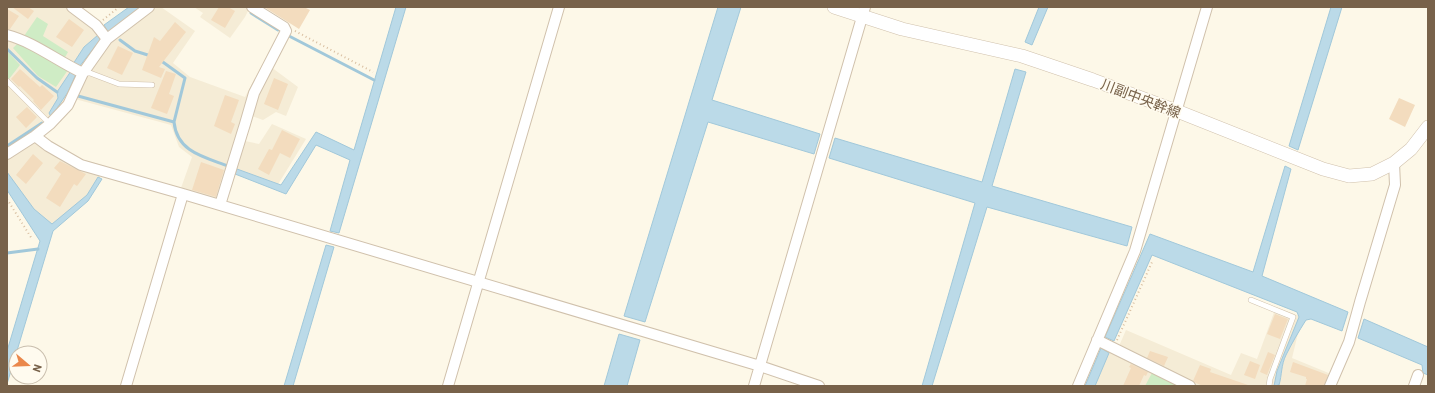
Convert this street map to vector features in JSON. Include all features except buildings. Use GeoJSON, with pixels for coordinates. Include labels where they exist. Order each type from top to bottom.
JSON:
{"type":"FeatureCollection","features":[{"type":"Feature","properties":{"kind":"street"},"geometry":{"type":"LineString","coordinates":[[72,7],[101,33]]}},
{"type":"Feature","properties":{"kind":"street"},"geometry":{"type":"LineString","coordinates":[[7,154],[35,136],[50,124],[68,104],[101,33],[149,7]]}},
{"type":"Feature","properties":{"kind":"street"},"geometry":{"type":"LineString","coordinates":[[220,205],[246,124],[254,92],[286,31],[284,27],[252,7]]}},
{"type":"Feature","properties":{"kind":"street"},"geometry":{"type":"LineString","coordinates":[[448,386],[559,7]]}},
{"type":"Feature","properties":{"kind":"street","name":"川副中央幹線"},"geometry":{"type":"LineString","coordinates":[[834,7],[864,12],[902,29],[1022,56],[1177,111],[1323,169],[1349,176],[1372,174],[1394,163],[1411,150],[1428,127]]}},
{"type":"Feature","properties":{"kind":"street"},"geometry":{"type":"LineString","coordinates":[[1078,386],[1135,251],[1208,7]]}},
{"type":"Feature","properties":{"kind":"street"},"geometry":{"type":"LineString","coordinates":[[754,386],[864,12]]}},
{"type":"Feature","properties":{"kind":"street"},"geometry":{"type":"LineString","coordinates":[[7,35],[21,38],[70,67],[83,72]]}},
{"type":"Feature","properties":{"kind":"street"},"geometry":{"type":"LineString","coordinates":[[35,136],[48,146],[81,165],[760,366],[820,386]]}},
{"type":"Feature","properties":{"kind":"street"},"geometry":{"type":"LineString","coordinates":[[1330,386],[1349,342],[1395,185],[1394,163]]}},
{"type":"Feature","properties":{"kind":"street"},"geometry":{"type":"LineString","coordinates":[[126,386],[182,194]]}},
{"type":"Feature","properties":{"kind":"street"},"geometry":{"type":"LineString","coordinates":[[1097,340],[1187,386]]}},
{"type":"Feature","properties":{"kind":"street"},"geometry":{"type":"LineString","coordinates":[[1414,386],[1418,375]]}},
{"type":"Feature","properties":{"kind":"lane"},"geometry":{"type":"LineString","coordinates":[[83,72],[90,73],[119,84],[152,86]]}},
{"type":"Feature","properties":{"kind":"lane"},"geometry":{"type":"LineString","coordinates":[[7,82],[50,124]]}},
{"type":"Feature","properties":{"kind":"lane"},"geometry":{"type":"LineString","coordinates":[[1251,300],[1293,317],[1270,379],[1269,386]]}},
{"type":"Feature","properties":{"kind":"path"},"geometry":{"type":"LineString","coordinates":[[101,33],[119,7]]}},
{"type":"Feature","properties":{"kind":"path"},"geometry":{"type":"LineString","coordinates":[[284,27],[292,29],[373,72]]}},
{"type":"Feature","properties":{"kind":"path"},"geometry":{"type":"LineString","coordinates":[[7,199],[32,239]]}},
{"type":"Feature","properties":{"kind":"path"},"geometry":{"type":"LineString","coordinates":[[1114,348],[1153,260]]}},
{"type":"Feature","properties":{"kind":"shaded area"},"geometry":{"type":"Polygon","coordinates":[[[7,7],[66,7],[111,41],[157,7],[161,7],[195,31],[173,63],[190,77],[245,97],[262,65],[271,67],[298,87],[286,116],[276,112],[263,120],[252,116],[245,141],[259,144],[272,124],[306,139],[277,186],[227,172],[216,201],[181,188],[192,157],[179,147],[171,125],[75,99],[67,115],[43,136],[81,159],[106,166],[87,199],[47,230],[7,182],[7,7]]]}},
{"type":"Feature","properties":{"kind":"shaded area"},"geometry":{"type":"Polygon","coordinates":[[[194,7],[250,7],[245,17],[230,38],[200,17],[203,13],[194,7]]]}},
{"type":"Feature","properties":{"kind":"shaded area"},"geometry":{"type":"Polygon","coordinates":[[[1276,307],[1302,317],[1292,358],[1331,374],[1336,386],[1093,386],[1108,350],[1116,353],[1126,330],[1231,375],[1241,353],[1257,359],[1276,307]]]}},
{"type":"Feature","properties":{"kind":"green space"},"geometry":{"type":"Polygon","coordinates":[[[37,17],[48,24],[43,36],[68,52],[64,59],[24,36],[37,17]]]}},
{"type":"Feature","properties":{"kind":"green space"},"geometry":{"type":"Polygon","coordinates":[[[19,42],[68,70],[56,87],[38,76],[13,48],[19,42]]]}},
{"type":"Feature","properties":{"kind":"green space"},"geometry":{"type":"Polygon","coordinates":[[[7,51],[20,65],[9,79],[7,77],[7,51]]]}},
{"type":"Feature","properties":{"kind":"green space"},"geometry":{"type":"Polygon","coordinates":[[[1153,371],[1179,386],[1145,386],[1153,371]]]}},
{"type":"Feature","properties":{"kind":"water"},"geometry":{"type":"Polygon","coordinates":[[[129,7],[141,7],[108,32],[104,25],[129,7]]]}},
{"type":"Feature","properties":{"kind":"water"},"geometry":{"type":"Polygon","coordinates":[[[396,7],[406,7],[339,233],[330,231],[350,160],[316,145],[286,194],[235,174],[237,169],[281,185],[316,132],[354,150],[396,7]]]}},
{"type":"Feature","properties":{"kind":"water"},"geometry":{"type":"Polygon","coordinates":[[[718,7],[741,7],[712,100],[820,134],[814,154],[708,122],[645,322],[624,316],[718,7]]]}},
{"type":"Feature","properties":{"kind":"water"},"geometry":{"type":"Polygon","coordinates":[[[1039,7],[1048,7],[1032,45],[1025,42],[1039,7]]]}},
{"type":"Feature","properties":{"kind":"water"},"geometry":{"type":"Polygon","coordinates":[[[1331,7],[1342,7],[1298,150],[1289,146],[1331,7]]]}},
{"type":"Feature","properties":{"kind":"water"},"geometry":{"type":"Polygon","coordinates":[[[98,35],[100,40],[79,67],[73,64],[84,47],[98,35]]]}},
{"type":"Feature","properties":{"kind":"water"},"geometry":{"type":"Polygon","coordinates":[[[1015,69],[1026,72],[992,186],[1132,227],[1127,246],[987,207],[932,386],[922,386],[975,203],[829,158],[835,138],[982,182],[1015,69]]]}},
{"type":"Feature","properties":{"kind":"water"},"geometry":{"type":"Polygon","coordinates":[[[71,71],[76,74],[68,92],[51,117],[49,113],[58,98],[57,92],[71,71]]]}},
{"type":"Feature","properties":{"kind":"water"},"geometry":{"type":"Polygon","coordinates":[[[1285,166],[1291,169],[1262,276],[1348,312],[1342,331],[1311,319],[1306,320],[1284,359],[1279,385],[1274,386],[1277,371],[1299,317],[1297,312],[1152,255],[1114,341],[1105,337],[1150,234],[1253,272],[1285,166]]]}},
{"type":"Feature","properties":{"kind":"water"},"geometry":{"type":"Polygon","coordinates":[[[7,172],[34,209],[52,224],[87,195],[98,177],[102,179],[88,201],[53,231],[19,345],[9,345],[40,241],[7,190],[7,172]]]}},
{"type":"Feature","properties":{"kind":"water"},"geometry":{"type":"Polygon","coordinates":[[[326,245],[334,247],[293,386],[284,386],[326,245]]]}},
{"type":"Feature","properties":{"kind":"water"},"geometry":{"type":"Polygon","coordinates":[[[1364,319],[1428,347],[1428,375],[1423,373],[1422,365],[1358,338],[1364,319]]]}},
{"type":"Feature","properties":{"kind":"water"},"geometry":{"type":"Polygon","coordinates":[[[619,334],[640,340],[627,386],[604,386],[619,334]]]}},
{"type":"Feature","properties":{"kind":"water"},"geometry":{"type":"Polygon","coordinates":[[[8,348],[7,384],[7,351],[8,348]]]}},
{"type":"Feature","properties":{"kind":"water"},"geometry":{"type":"Polygon","coordinates":[[[1101,348],[1109,353],[1095,386],[1085,386],[1101,348]]]}},
{"type":"Feature","properties":{"kind":"waterway"},"geometry":{"type":"LineString","coordinates":[[251,13],[278,30]]}},
{"type":"Feature","properties":{"kind":"waterway"},"geometry":{"type":"LineString","coordinates":[[289,36],[374,80]]}},
{"type":"Feature","properties":{"kind":"waterway"},"geometry":{"type":"LineString","coordinates":[[120,40],[135,51],[151,56]]}},
{"type":"Feature","properties":{"kind":"waterway"},"geometry":{"type":"LineString","coordinates":[[7,49],[37,78],[57,92]]}},
{"type":"Feature","properties":{"kind":"waterway"},"geometry":{"type":"LineString","coordinates":[[160,60],[185,78],[174,122],[176,132],[180,140],[193,152],[228,166]]}},
{"type":"Feature","properties":{"kind":"waterway"},"geometry":{"type":"LineString","coordinates":[[78,96],[174,122]]}},
{"type":"Feature","properties":{"kind":"waterway"},"geometry":{"type":"LineString","coordinates":[[7,146],[42,123]]}},
{"type":"Feature","properties":{"kind":"waterway"},"geometry":{"type":"LineString","coordinates":[[7,253],[38,249]]}}]}
